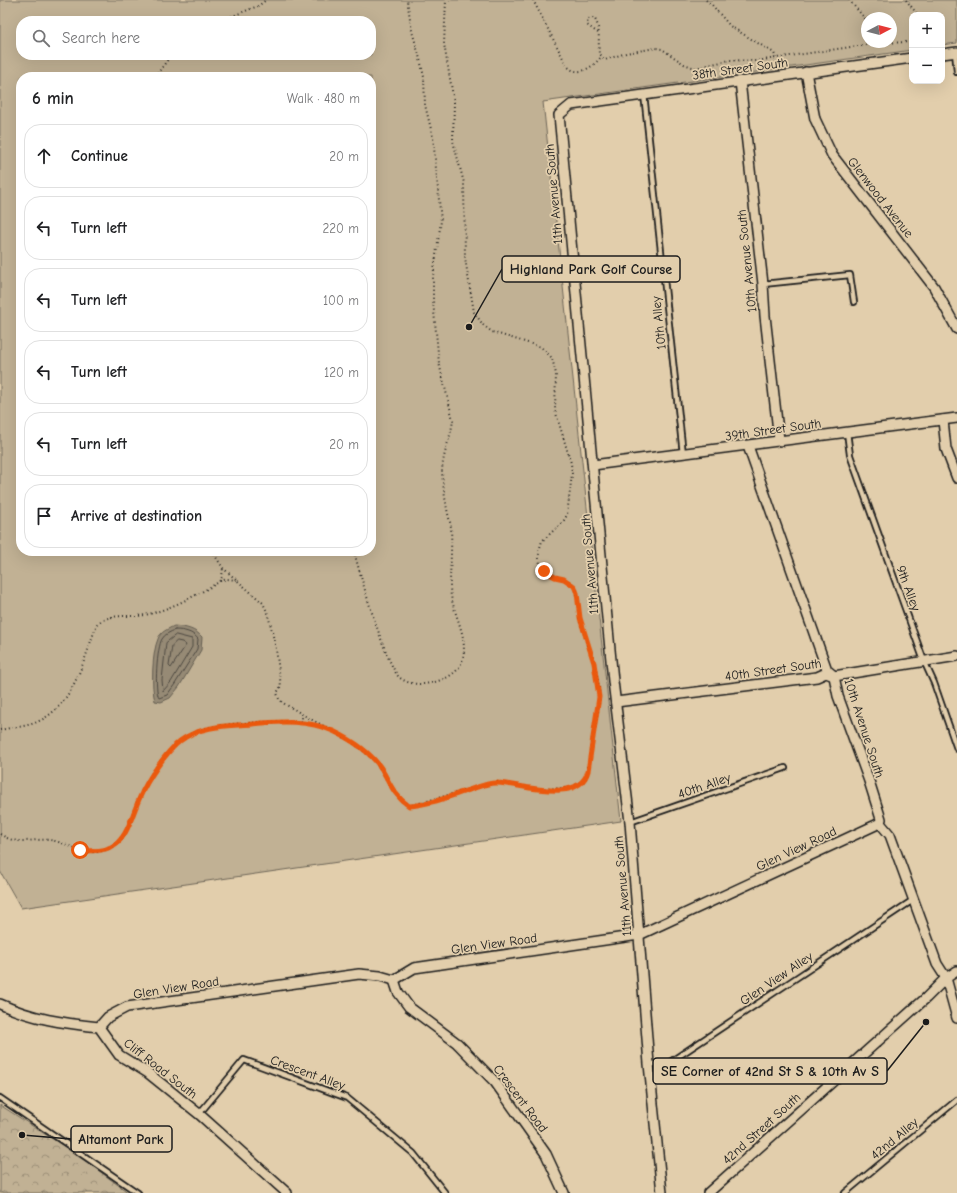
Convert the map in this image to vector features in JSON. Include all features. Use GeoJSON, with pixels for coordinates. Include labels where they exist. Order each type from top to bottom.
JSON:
{"type":"FeatureCollection","features":[{"type":"Feature","properties":{"kind":"street"},"geometry":{"type":"LineString","coordinates":[[945,54],[956,52]]}},
{"type":"Feature","properties":{"kind":"street","name":"38th Street South"},"geometry":{"type":"LineString","coordinates":[[571,105],[909,58]]}},
{"type":"Feature","properties":{"kind":"street","name":"Glenwood Avenue"},"geometry":{"type":"LineString","coordinates":[[806,72],[815,119],[832,155],[934,287],[957,329]]}},
{"type":"Feature","properties":{"kind":"street","name":"10th Avenue South"},"geometry":{"type":"LineString","coordinates":[[740,81],[763,284],[778,440]]}},
{"type":"Feature","properties":{"kind":"street","name":"11th Avenue South"},"geometry":{"type":"LineString","coordinates":[[571,105],[559,115],[616,702],[630,822],[649,1064],[662,1193]]}},
{"type":"Feature","properties":{"kind":"street","name":"39th Street South"},"geometry":{"type":"LineString","coordinates":[[593,465],[957,418]]}},
{"type":"Feature","properties":{"kind":"street"},"geometry":{"type":"LineString","coordinates":[[943,420],[946,449],[957,478]]}},
{"type":"Feature","properties":{"kind":"street","name":"10th Avenue South"},"geometry":{"type":"LineString","coordinates":[[748,446],[827,670],[834,676],[838,696],[869,781],[881,819],[880,823],[890,835],[912,900],[937,964],[946,978],[957,1018]]}},
{"type":"Feature","properties":{"kind":"street","name":"40th Street South"},"geometry":{"type":"LineString","coordinates":[[616,702],[817,678],[826,673],[834,676],[957,656]]}},
{"type":"Feature","properties":{"kind":"street","name":"Glen View Road"},"geometry":{"type":"LineString","coordinates":[[99,1027],[108,1017],[127,1007],[359,974],[380,976],[394,980],[414,968],[639,935],[880,823]]}},
{"type":"Feature","properties":{"kind":"street","name":"42nd Street South"},"geometry":{"type":"LineString","coordinates":[[708,1193],[926,998],[946,978],[957,971]]}},
{"type":"Feature","properties":{"kind":"street","name":"Crescent Road"},"geometry":{"type":"LineString","coordinates":[[394,980],[398,992],[409,1007],[457,1043],[495,1082],[546,1154],[564,1193]]}},
{"type":"Feature","properties":{"kind":"street"},"geometry":{"type":"LineString","coordinates":[[0,1004],[23,1014],[58,1023],[99,1027]]}},
{"type":"Feature","properties":{"kind":"street","name":"Cliff Road South"},"geometry":{"type":"LineString","coordinates":[[99,1027],[119,1054],[148,1072],[199,1114],[287,1193]]}},
{"type":"Feature","properties":{"kind":"lane"},"geometry":{"type":"LineString","coordinates":[[956,52],[957,72]]}},
{"type":"Feature","properties":{"kind":"lane","name":"10th Alley"},"geometry":{"type":"LineString","coordinates":[[644,94],[683,454]]}},
{"type":"Feature","properties":{"kind":"lane"},"geometry":{"type":"LineString","coordinates":[[763,284],[850,275],[854,302]]}},
{"type":"Feature","properties":{"kind":"lane","name":"9th Alley"},"geometry":{"type":"LineString","coordinates":[[847,432],[850,455],[957,749]]}},
{"type":"Feature","properties":{"kind":"lane","name":"40th Alley"},"geometry":{"type":"LineString","coordinates":[[630,822],[785,768]]}},
{"type":"Feature","properties":{"kind":"lane","name":"Glen View Alley"},"geometry":{"type":"LineString","coordinates":[[649,1064],[667,1064],[912,900]]}},
{"type":"Feature","properties":{"kind":"lane","name":"Crescent Alley"},"geometry":{"type":"LineString","coordinates":[[199,1114],[244,1060],[347,1098],[413,1153],[445,1193]]}},
{"type":"Feature","properties":{"kind":"lane"},"geometry":{"type":"LineString","coordinates":[[0,1098],[138,1193]]}},
{"type":"Feature","properties":{"kind":"lane","name":"42nd Alley"},"geometry":{"type":"LineString","coordinates":[[846,1193],[957,1100]]}},
{"type":"Feature","properties":{"kind":"path"},"geometry":{"type":"LineString","coordinates":[[233,16],[258,6],[266,0]]}},
{"type":"Feature","properties":{"kind":"path"},"geometry":{"type":"LineString","coordinates":[[356,556],[385,651],[395,673],[409,683],[419,684],[431,684],[454,674],[463,658],[464,645],[463,632],[453,607],[450,588],[451,525],[447,509],[442,473],[443,462],[452,430],[453,420],[439,363],[433,301],[433,276],[441,213],[433,137],[425,105],[424,77],[412,31],[407,0]]}},
{"type":"Feature","properties":{"kind":"path"},"geometry":{"type":"LineString","coordinates":[[215,556],[223,568],[263,603],[268,614],[276,650],[281,686],[277,693],[279,699],[320,726],[345,737],[364,751],[380,767],[390,789],[398,798],[409,806],[416,806],[496,782],[549,790],[566,788],[579,784],[585,780],[588,771],[599,697],[594,663],[580,618],[577,593],[574,586],[564,579],[555,577],[544,571],[539,556],[542,540],[563,522],[567,515],[572,474],[571,462],[555,410],[555,366],[548,353],[541,347],[492,332],[483,325],[474,312],[471,302],[465,258],[464,183],[453,142],[454,102],[444,44],[446,0]]}},
{"type":"Feature","properties":{"kind":"path"},"geometry":{"type":"LineString","coordinates":[[533,0],[567,66],[572,71],[577,73],[584,70],[601,57]]}},
{"type":"Feature","properties":{"kind":"path"},"geometry":{"type":"LineString","coordinates":[[706,0],[730,26],[774,53],[776,58]]}},
{"type":"Feature","properties":{"kind":"path"},"geometry":{"type":"LineString","coordinates":[[849,0],[861,13]]}},
{"type":"Feature","properties":{"kind":"path"},"geometry":{"type":"LineString","coordinates":[[906,0],[916,12]]}},
{"type":"Feature","properties":{"kind":"path"},"geometry":{"type":"LineString","coordinates":[[598,33],[587,25],[588,19],[594,18],[597,21],[598,33],[599,53],[605,60],[626,53],[656,48],[662,49],[684,64],[695,68],[730,60],[756,61],[861,46]]}},
{"type":"Feature","properties":{"kind":"path"},"geometry":{"type":"LineString","coordinates":[[897,42],[909,42]]}},
{"type":"Feature","properties":{"kind":"path"},"geometry":{"type":"LineString","coordinates":[[159,72],[167,60]]}},
{"type":"Feature","properties":{"kind":"path"},"geometry":{"type":"LineString","coordinates":[[219,582],[223,568]]}},
{"type":"Feature","properties":{"kind":"path"},"geometry":{"type":"LineString","coordinates":[[0,730],[39,721],[58,706],[69,692],[97,624],[103,618],[145,615],[189,598],[227,578],[239,581]]}},
{"type":"Feature","properties":{"kind":"path"},"geometry":{"type":"LineString","coordinates":[[299,722],[302,721],[302,714]]}},
{"type":"Feature","properties":{"kind":"path"},"geometry":{"type":"LineString","coordinates":[[0,834],[18,842],[55,841],[80,850],[93,852],[104,850],[112,846],[125,834],[140,796],[169,752],[180,740],[194,733],[213,727],[275,722],[299,722],[320,726]]}},
{"type":"Feature","properties":{"kind":"green space"},"geometry":{"type":"Polygon","coordinates":[[[0,0],[957,0],[957,43],[945,45],[945,12],[909,12],[909,50],[543,102],[621,821],[21,908],[0,871],[0,0]]]}},
{"type":"Feature","properties":{"kind":"green space"},"geometry":{"type":"Polygon","coordinates":[[[0,1105],[79,1156],[129,1193],[0,1193],[0,1105]]]}},
{"type":"Feature","properties":{"kind":"water"},"geometry":{"type":"Polygon","coordinates":[[[174,626],[190,629],[199,634],[202,637],[201,650],[179,687],[170,698],[161,702],[155,701],[153,688],[154,652],[160,634],[174,626]]]}},
{"type":"Feature","properties":{"kind":"place","name":"Highland Park Golf Course"},"geometry":{"type":"Point","coordinates":[469,327]}},
{"type":"Feature","properties":{"kind":"place","name":"SE Corner of 42nd St S & 10th Av S"},"geometry":{"type":"Point","coordinates":[926,1022]}},
{"type":"Feature","properties":{"kind":"place","name":"Altamont Park"},"geometry":{"type":"Point","coordinates":[22,1135]}},
{"type":"Feature","properties":{"kind":"route"},"geometry":{"type":"LineString","coordinates":[[80,850],[93,852],[104,850],[119,841],[131,823],[140,796],[169,752],[180,740],[194,733],[213,727],[285,721],[320,726],[333,731],[345,737],[372,758],[380,767],[390,789],[398,798],[409,806],[416,806],[456,795],[485,784],[496,782],[549,790],[571,788],[579,784],[585,780],[590,762],[590,747],[598,709],[598,684],[594,663],[580,618],[577,593],[574,586],[564,579],[555,577],[544,571]]}}]}
